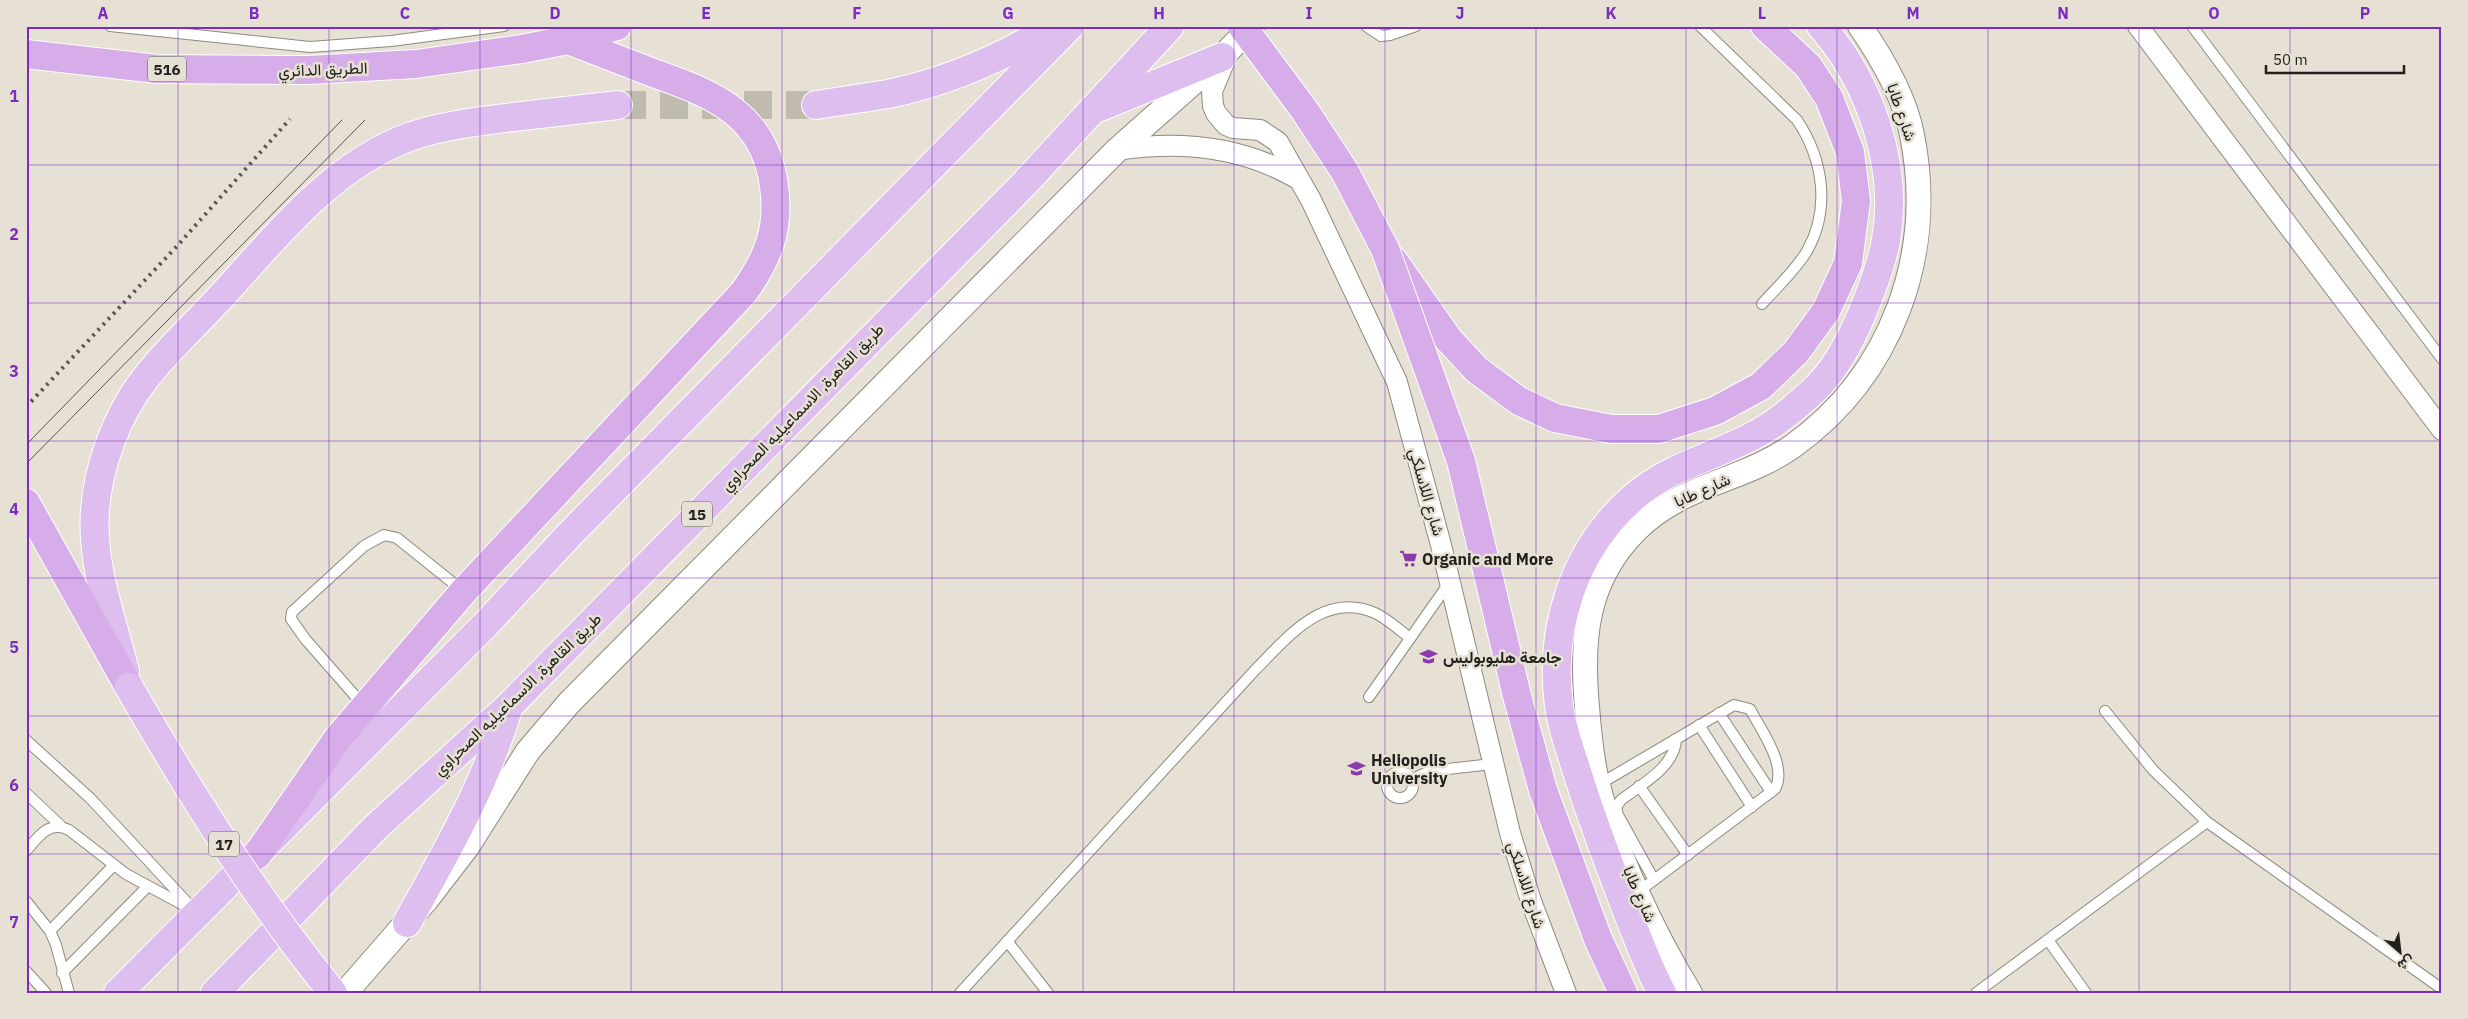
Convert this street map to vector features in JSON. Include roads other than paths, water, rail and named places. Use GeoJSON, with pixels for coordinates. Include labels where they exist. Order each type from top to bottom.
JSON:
{"type":"FeatureCollection","features":[{"type":"Feature","properties":{"kind":"highway","name":"الطريق الدائري"},"geometry":{"type":"LineString","coordinates":[[26,54],[157,69],[308,70],[416,64],[522,49],[568,40],[617,26]]}},
{"type":"Feature","properties":{"kind":"highway"},"geometry":{"type":"LineString","coordinates":[[816,105],[890,94],[961,72],[1029,42],[1054,26]]}},
{"type":"Feature","properties":{"kind":"highway"},"geometry":{"type":"LineString","coordinates":[[118,993],[197,912],[257,856],[1070,26]]}},
{"type":"Feature","properties":{"kind":"highway","name":"طريق القاهرة, الاسماعيليه الصحراوي"},"geometry":{"type":"LineString","coordinates":[[215,993],[376,828],[509,706],[1025,184],[1170,26]]}},
{"type":"Feature","properties":{"kind":"highway"},"geometry":{"type":"LineString","coordinates":[[1094,109],[1231,44],[1305,111],[1345,172],[1385,249],[1449,340],[1477,370],[1518,401],[1555,418],[1611,429],[1659,429],[1715,411],[1761,386],[1796,352],[1826,311],[1848,263],[1856,201],[1850,152],[1829,98],[1808,66],[1765,26]]}},
{"type":"Feature","properties":{"kind":"highway"},"geometry":{"type":"LineString","coordinates":[[1663,978],[1590,813],[1559,709],[1556,670],[1560,630],[1570,592],[1586,556],[1607,522],[1637,494],[1669,473],[1734,444],[1782,418],[1820,384],[1843,354],[1859,321],[1878,273],[1886,237],[1888,199],[1884,152],[1865,94],[1836,43],[1821,26]]}},
{"type":"Feature","properties":{"kind":"highway"},"geometry":{"type":"LineString","coordinates":[[257,856],[338,738],[463,592],[744,292],[757,274],[769,248],[776,224],[776,201],[772,171],[758,140],[742,116],[687,83],[568,40]]}},
{"type":"Feature","properties":{"kind":"highway"},"geometry":{"type":"LineString","coordinates":[[129,687],[98,563],[95,511],[103,464],[120,420],[144,380],[292,220],[335,179],[358,162],[400,141],[436,129],[463,123],[618,105]]}},
{"type":"Feature","properties":{"kind":"highway"},"geometry":{"type":"LineString","coordinates":[[1385,249],[1461,461],[1517,696],[1543,790],[1594,930],[1623,993]]}},
{"type":"Feature","properties":{"kind":"highway"},"geometry":{"type":"LineString","coordinates":[[26,503],[129,687]]}},
{"type":"Feature","properties":{"kind":"highway","name":"17"},"geometry":{"type":"LineString","coordinates":[[129,687],[218,835],[268,907],[333,993]]}},
{"type":"Feature","properties":{"kind":"highway"},"geometry":{"type":"LineString","coordinates":[[407,923],[484,779],[496,750],[509,706]]}},
{"type":"Feature","properties":{"kind":"street"},"geometry":{"type":"LineString","coordinates":[[345,993],[407,923],[467,847],[528,751],[569,703],[1117,150],[1252,26]]}},
{"type":"Feature","properties":{"kind":"street","name":"شارع طابا"},"geometry":{"type":"LineString","coordinates":[[1690,993],[1663,978],[1646,886],[1612,828],[1598,784],[1592,760],[1584,675],[1586,629],[1595,593],[1612,560],[1636,531],[1664,506],[1700,487],[1748,470],[1790,448],[1828,418],[1860,383],[1886,342],[1903,297],[1915,252],[1920,190],[1912,133],[1895,85],[1860,26]]}},
{"type":"Feature","properties":{"kind":"street"},"geometry":{"type":"LineString","coordinates":[[2138,26],[2442,430]]}},
{"type":"Feature","properties":{"kind":"street","name":"شارع اللاسلكي"},"geometry":{"type":"LineString","coordinates":[[1231,44],[1212,91],[1212,106],[1216,114],[1226,125],[1233,128],[1260,130],[1278,142],[1311,200],[1397,382],[1450,582],[1492,764],[1531,901],[1566,993]]}},
{"type":"Feature","properties":{"kind":"street"},"geometry":{"type":"LineString","coordinates":[[1117,150],[1168,145],[1219,149],[1260,159],[1298,179]]}},
{"type":"Feature","properties":{"kind":"lane"},"geometry":{"type":"LineString","coordinates":[[110,26],[310,47],[391,42],[504,26]]}},
{"type":"Feature","properties":{"kind":"lane"},"geometry":{"type":"LineString","coordinates":[[1366,26],[1381,36],[1390,35],[1416,26]]}},
{"type":"Feature","properties":{"kind":"lane"},"geometry":{"type":"LineString","coordinates":[[1700,26],[1797,120],[1808,136],[1820,174],[1822,194],[1815,232],[1795,267],[1762,304]]}},
{"type":"Feature","properties":{"kind":"lane"},"geometry":{"type":"LineString","coordinates":[[2192,26],[2442,359]]}},
{"type":"Feature","properties":{"kind":"lane"},"geometry":{"type":"LineString","coordinates":[[365,706],[306,640],[291,619],[292,612],[364,546],[384,535],[397,538],[463,592]]}},
{"type":"Feature","properties":{"kind":"lane"},"geometry":{"type":"LineString","coordinates":[[1369,697],[1450,582]]}},
{"type":"Feature","properties":{"kind":"lane"},"geometry":{"type":"LineString","coordinates":[[960,993],[1256,669],[1308,619],[1324,611],[1342,607],[1360,608],[1376,614],[1410,638]]}},
{"type":"Feature","properties":{"kind":"lane"},"geometry":{"type":"LineString","coordinates":[[1598,784],[1734,705],[1750,709],[1778,764],[1779,779],[1771,792],[1646,886],[1617,811],[1618,803],[1669,762],[1676,749],[1676,739]]}},
{"type":"Feature","properties":{"kind":"lane"},"geometry":{"type":"LineString","coordinates":[[2105,711],[2153,770],[2207,822],[2442,989]]}},
{"type":"Feature","properties":{"kind":"lane"},"geometry":{"type":"LineString","coordinates":[[1719,713],[1771,792]]}},
{"type":"Feature","properties":{"kind":"lane"},"geometry":{"type":"LineString","coordinates":[[1699,725],[1752,807]]}},
{"type":"Feature","properties":{"kind":"lane"},"geometry":{"type":"LineString","coordinates":[[26,740],[90,798],[197,912]]}},
{"type":"Feature","properties":{"kind":"lane"},"geometry":{"type":"LineString","coordinates":[[1412,779],[1430,770],[1492,764]]}},
{"type":"Feature","properties":{"kind":"lane"},"geometry":{"type":"LineString","coordinates":[[1640,786],[1688,855]]}},
{"type":"Feature","properties":{"kind":"lane"},"geometry":{"type":"LineString","coordinates":[[26,793],[60,825],[114,865],[148,886],[197,912]]}},
{"type":"Feature","properties":{"kind":"lane"},"geometry":{"type":"LineString","coordinates":[[1976,993],[2207,822]]}},
{"type":"Feature","properties":{"kind":"lane"},"geometry":{"type":"LineString","coordinates":[[26,851],[49,828],[60,825]]}},
{"type":"Feature","properties":{"kind":"lane"},"geometry":{"type":"LineString","coordinates":[[50,932],[114,865]]}},
{"type":"Feature","properties":{"kind":"lane"},"geometry":{"type":"LineString","coordinates":[[62,973],[148,886]]}},
{"type":"Feature","properties":{"kind":"lane"},"geometry":{"type":"LineString","coordinates":[[26,901],[50,932],[56,945],[62,973],[69,993]]}},
{"type":"Feature","properties":{"kind":"lane"},"geometry":{"type":"LineString","coordinates":[[2048,940],[2086,993]]}},
{"type":"Feature","properties":{"kind":"lane"},"geometry":{"type":"LineString","coordinates":[[1007,941],[1048,993]]}},
{"type":"Feature","properties":{"kind":"lane"},"geometry":{"type":"LineString","coordinates":[[26,970],[46,993]]}},
{"type":"Feature","properties":{"kind":"tunnel"},"geometry":{"type":"LineString","coordinates":[[618,105],[816,105]]}},
{"type":"Feature","properties":{"kind":"tram line"},"geometry":{"type":"LineString","coordinates":[[26,445],[342,120]]}},
{"type":"Feature","properties":{"kind":"tram line"},"geometry":{"type":"LineString","coordinates":[[26,464],[365,120]]}},
{"type":"Feature","properties":{"kind":"railway"},"geometry":{"type":"LineString","coordinates":[[26,407],[178,245],[290,119]]}},
{"type":"Feature","properties":{"kind":"place","name":"Organic and More"},"geometry":{"type":"Point","coordinates":[1408,559]}},
{"type":"Feature","properties":{"kind":"place","name":"جامعة هليوبوليس"},"geometry":{"type":"Point","coordinates":[1429,657]}},
{"type":"Feature","properties":{"kind":"place","name":"Heliopolis University"},"geometry":{"type":"Point","coordinates":[1357,769]}}]}
